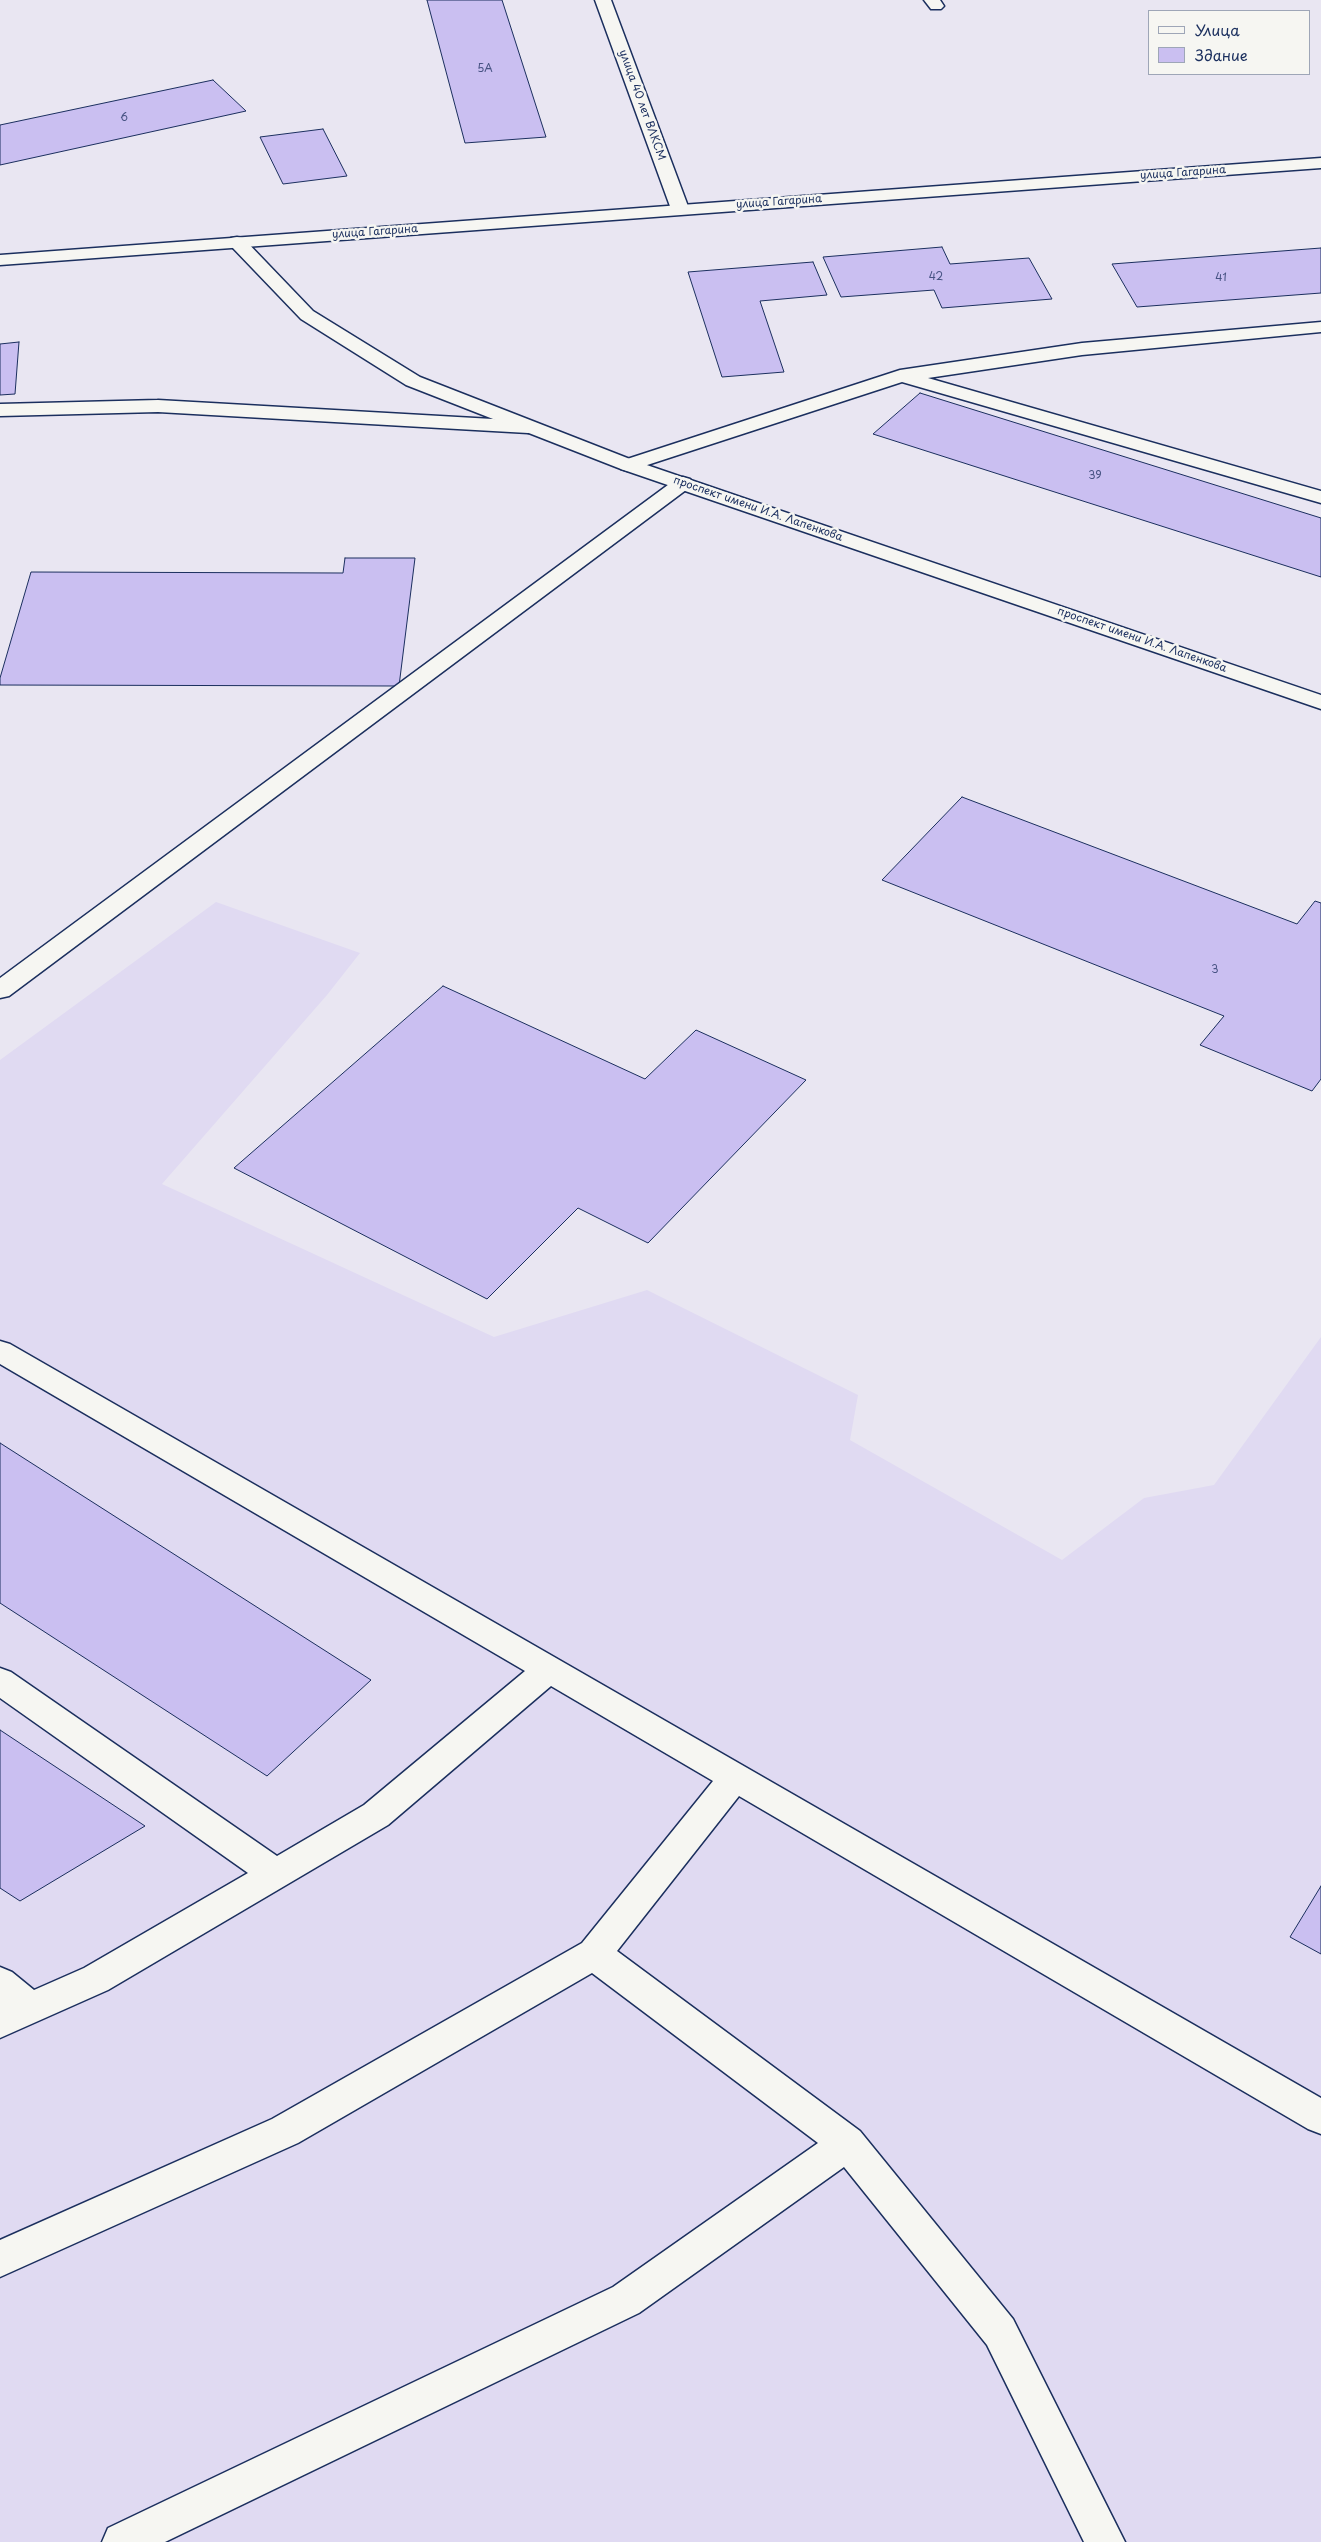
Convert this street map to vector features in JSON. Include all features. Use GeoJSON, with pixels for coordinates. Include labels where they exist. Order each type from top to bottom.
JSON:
{"type":"FeatureCollection","features":[{"type":"Feature","properties":{"kind":"main road","name":"улица 40 лет ВЛКСМ"},"geometry":{"type":"LineString","coordinates":[[603,0],[680,210]]}},
{"type":"Feature","properties":{"kind":"main road","name":"улица Гагарина"},"geometry":{"type":"LineString","coordinates":[[0,260],[1321,164]]}},
{"type":"Feature","properties":{"kind":"main road","name":"проспект имени И.А. Лапенкова"},"geometry":{"type":"LineString","coordinates":[[237,242],[307,315],[413,382],[628,464],[1321,702]]}},
{"type":"Feature","properties":{"kind":"main road"},"geometry":{"type":"LineString","coordinates":[[628,464],[900,376],[1082,349],[1321,327]]}},
{"type":"Feature","properties":{"kind":"main road"},"geometry":{"type":"LineString","coordinates":[[900,376],[1321,497]]}},
{"type":"Feature","properties":{"kind":"main road"},"geometry":{"type":"LineString","coordinates":[[0,410],[158,406],[528,426]]}},
{"type":"Feature","properties":{"kind":"main road"},"geometry":{"type":"LineString","coordinates":[[0,990],[683,483]]}},
{"type":"Feature","properties":{"kind":"main road"},"geometry":{"type":"LineString","coordinates":[[0,1351],[1321,2118]]}},
{"type":"Feature","properties":{"kind":"main road"},"geometry":{"type":"LineString","coordinates":[[0,2022],[96,1980],[376,1815],[549,1670]]}},
{"type":"Feature","properties":{"kind":"main road"},"geometry":{"type":"LineString","coordinates":[[0,1681],[276,1874]]}},
{"type":"Feature","properties":{"kind":"main road"},"geometry":{"type":"LineString","coordinates":[[0,2259],[285,2131],[594,1954],[735,1777]]}},
{"type":"Feature","properties":{"kind":"main road"},"geometry":{"type":"LineString","coordinates":[[594,1954],[847,2142],[1000,2332],[1105,2542]]}},
{"type":"Feature","properties":{"kind":"main road"},"geometry":{"type":"LineString","coordinates":[[0,1983],[30,2009]]}},
{"type":"Feature","properties":{"kind":"main road"},"geometry":{"type":"LineString","coordinates":[[122,2542],[626,2300],[847,2142]]}},
{"type":"Feature","properties":{"kind":"shaded area"},"geometry":{"type":"Polygon","coordinates":[[[216,902],[360,953],[327,995],[162,1184],[494,1337],[647,1290],[858,1395],[850,1440],[1062,1560],[1144,1498],[1214,1485],[1321,1337],[1321,2542],[0,2542],[0,1060],[216,902]]]}},
{"type":"Feature","properties":{"kind":"building"},"geometry":{"type":"Polygon","coordinates":[[[427,0],[502,0],[546,137],[465,143],[427,0]]]}},
{"type":"Feature","properties":{"kind":"building"},"geometry":{"type":"Polygon","coordinates":[[[213,80],[246,111],[0,165],[0,125],[213,80]]]}},
{"type":"Feature","properties":{"kind":"building"},"geometry":{"type":"Polygon","coordinates":[[[323,129],[347,176],[283,184],[260,137],[323,129]]]}},
{"type":"Feature","properties":{"kind":"building"},"geometry":{"type":"Polygon","coordinates":[[[942,247],[950,264],[1029,258],[1052,299],[942,308],[934,290],[841,297],[823,257],[942,247]]]}},
{"type":"Feature","properties":{"kind":"building"},"geometry":{"type":"Polygon","coordinates":[[[1321,248],[1321,293],[1137,307],[1112,264],[1321,248]]]}},
{"type":"Feature","properties":{"kind":"building"},"geometry":{"type":"Polygon","coordinates":[[[813,262],[827,295],[760,301],[784,372],[722,377],[688,272],[813,262]]]}},
{"type":"Feature","properties":{"kind":"building"},"geometry":{"type":"Polygon","coordinates":[[[19,342],[15,394],[0,395],[0,344],[19,342]]]}},
{"type":"Feature","properties":{"kind":"building"},"geometry":{"type":"Polygon","coordinates":[[[920,393],[1321,518],[1321,577],[873,434],[920,393]]]}},
{"type":"Feature","properties":{"kind":"building"},"geometry":{"type":"Polygon","coordinates":[[[345,558],[415,558],[399,686],[0,685],[0,678],[31,572],[343,573],[345,558]]]}},
{"type":"Feature","properties":{"kind":"building"},"geometry":{"type":"Polygon","coordinates":[[[962,797],[1297,924],[1315,901],[1321,903],[1321,1079],[1312,1091],[1200,1045],[1224,1016],[882,880],[962,797]]]}},
{"type":"Feature","properties":{"kind":"building"},"geometry":{"type":"Polygon","coordinates":[[[443,986],[645,1079],[696,1030],[806,1080],[648,1243],[578,1208],[487,1299],[234,1168],[443,986]]]}},
{"type":"Feature","properties":{"kind":"building"},"geometry":{"type":"Polygon","coordinates":[[[0,1443],[371,1680],[267,1776],[0,1603],[0,1443]]]}},
{"type":"Feature","properties":{"kind":"building"},"geometry":{"type":"Polygon","coordinates":[[[0,1730],[145,1826],[20,1901],[0,1888],[0,1730]]]}},
{"type":"Feature","properties":{"kind":"building"},"geometry":{"type":"Polygon","coordinates":[[[1321,1886],[1321,1954],[1290,1937],[1321,1886]]]}}]}
